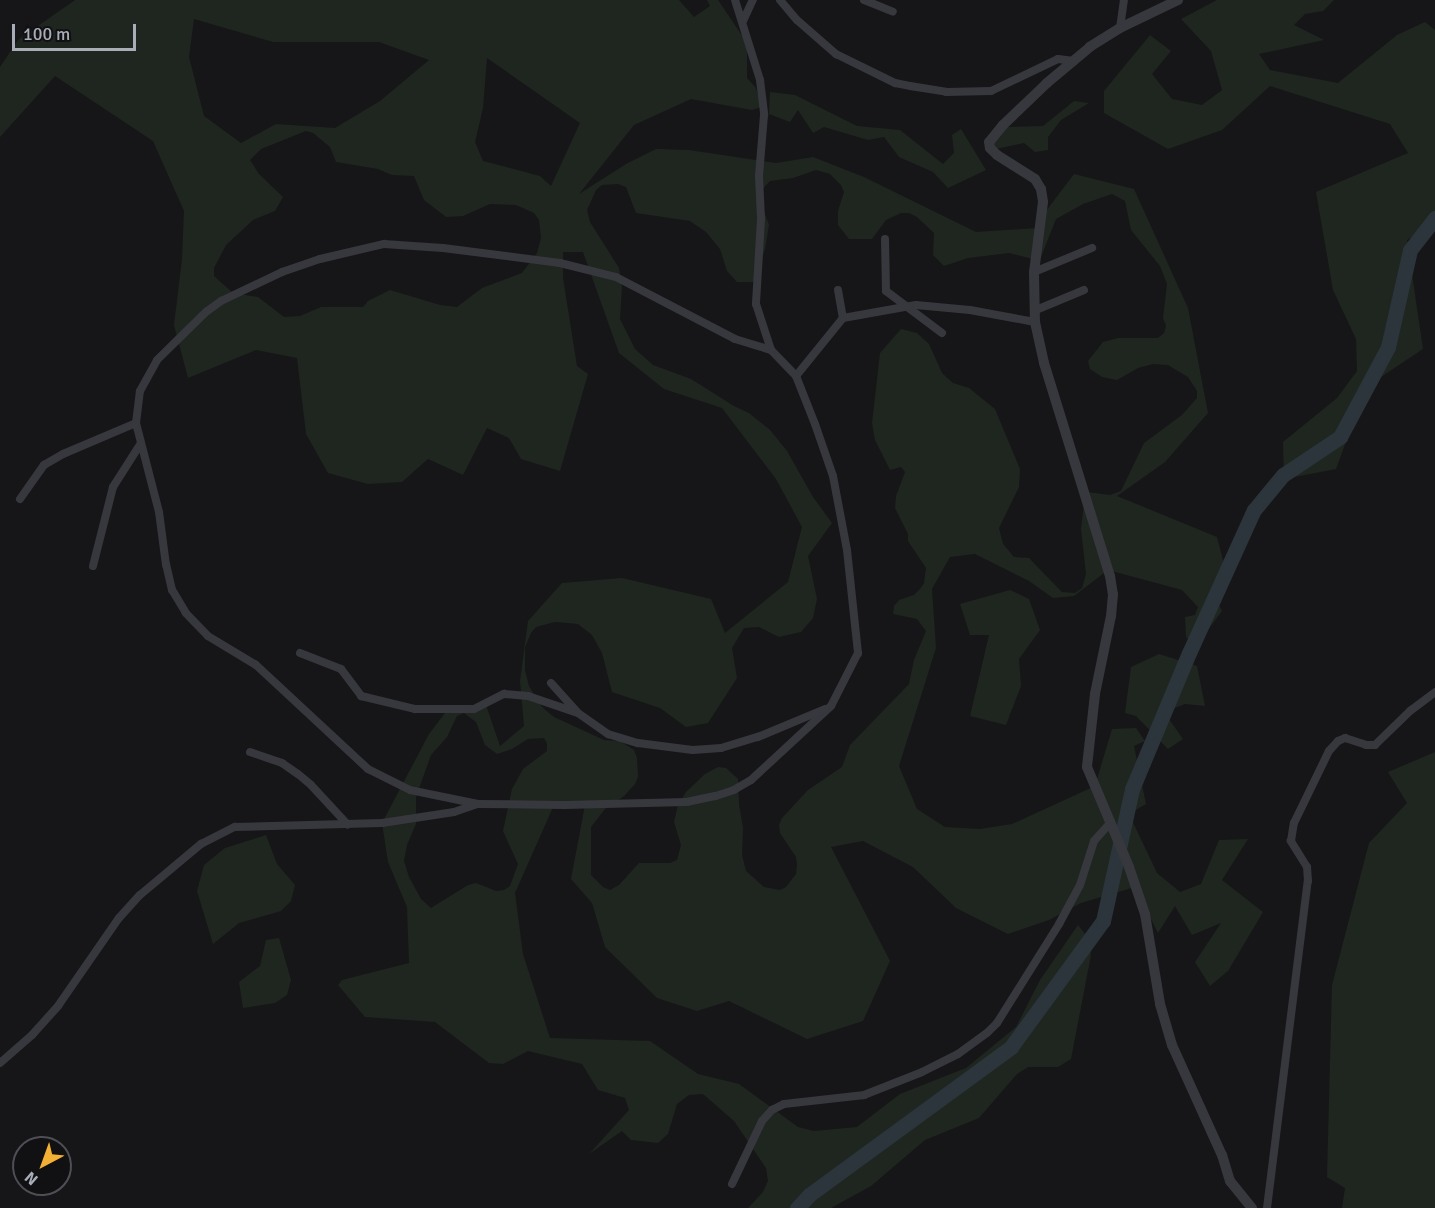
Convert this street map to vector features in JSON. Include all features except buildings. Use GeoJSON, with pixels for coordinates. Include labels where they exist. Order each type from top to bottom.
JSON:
{"type":"FeatureCollection","features":[{"type":"Feature","properties":{"kind":"street"},"geometry":{"type":"LineString","coordinates":[[735,0],[763,98],[759,176],[761,219],[755,287],[756,304],[771,350],[796,376],[833,476],[847,550],[858,653],[831,706],[751,780],[734,790],[715,796],[687,802],[478,804],[427,795],[379,776],[346,751],[256,665],[223,647],[197,626],[172,590],[166,565],[159,512],[136,423],[140,392],[157,360],[173,342],[221,301],[282,272],[320,259],[384,244],[443,248],[588,269],[616,277],[735,339],[771,350]]}},
{"type":"Feature","properties":{"kind":"street"},"geometry":{"type":"LineString","coordinates":[[742,21],[753,0]]}},
{"type":"Feature","properties":{"kind":"street"},"geometry":{"type":"LineString","coordinates":[[780,0],[815,38],[836,54],[895,83],[946,92],[991,91],[1058,59],[1074,61]]}},
{"type":"Feature","properties":{"kind":"street"},"geometry":{"type":"LineString","coordinates":[[864,0],[893,12]]}},
{"type":"Feature","properties":{"kind":"street"},"geometry":{"type":"LineString","coordinates":[[1120,28],[1124,0]]}},
{"type":"Feature","properties":{"kind":"street"},"geometry":{"type":"LineString","coordinates":[[1178,0],[1120,28],[1090,47],[1003,124],[989,142],[990,148],[997,155],[1035,179],[1041,189],[1043,202],[1034,272],[1035,322],[1044,363],[1110,576],[1113,594],[1111,616],[1095,694],[1087,767],[1145,914],[1160,1004],[1172,1045],[1222,1155],[1230,1182],[1252,1208]]}},
{"type":"Feature","properties":{"kind":"street"},"geometry":{"type":"LineString","coordinates":[[885,238],[886,291],[942,333]]}},
{"type":"Feature","properties":{"kind":"street"},"geometry":{"type":"LineString","coordinates":[[1034,272],[1092,248]]}},
{"type":"Feature","properties":{"kind":"street"},"geometry":{"type":"LineString","coordinates":[[838,290],[843,318]]}},
{"type":"Feature","properties":{"kind":"street"},"geometry":{"type":"LineString","coordinates":[[1036,310],[1084,290]]}},
{"type":"Feature","properties":{"kind":"street"},"geometry":{"type":"LineString","coordinates":[[796,376],[843,318],[905,306],[970,310],[1035,322]]}},
{"type":"Feature","properties":{"kind":"street"},"geometry":{"type":"LineString","coordinates":[[20,499],[44,465],[63,454],[136,423]]}},
{"type":"Feature","properties":{"kind":"street"},"geometry":{"type":"LineString","coordinates":[[93,566],[112,487],[141,443]]}},
{"type":"Feature","properties":{"kind":"street"},"geometry":{"type":"LineString","coordinates":[[300,653],[341,669],[361,696],[415,709],[474,710],[504,694],[528,696],[578,713]]}},
{"type":"Feature","properties":{"kind":"street"},"geometry":{"type":"LineString","coordinates":[[551,683],[578,713],[608,734],[638,743],[708,750],[758,737],[831,706]]}},
{"type":"Feature","properties":{"kind":"street"},"geometry":{"type":"LineString","coordinates":[[1267,1208],[1308,881],[1307,867],[1291,841],[1294,823],[1329,751],[1338,741],[1345,738],[1366,746],[1375,745],[1410,711],[1435,692]]}},
{"type":"Feature","properties":{"kind":"street"},"geometry":{"type":"LineString","coordinates":[[250,752],[282,763],[298,774],[348,825]]}},
{"type":"Feature","properties":{"kind":"street"},"geometry":{"type":"LineString","coordinates":[[0,1063],[32,1035],[58,1006],[119,918],[140,896],[201,844],[235,827],[348,825],[431,815],[478,804]]}},
{"type":"Feature","properties":{"kind":"street"},"geometry":{"type":"LineString","coordinates":[[732,1184],[762,1120],[772,1110],[784,1104],[864,1095],[949,1059],[987,1033],[997,1023],[1059,924],[1080,885],[1094,841],[1110,823]]}},
{"type":"Feature","properties":{"kind":"shaded area"},"geometry":{"type":"Polygon","coordinates":[[[75,0],[679,0],[694,17],[710,6],[707,0],[718,0],[747,43],[747,78],[756,88],[761,107],[752,110],[691,99],[634,125],[579,194],[626,164],[656,149],[689,150],[776,163],[813,157],[864,177],[976,232],[1038,228],[1046,211],[1074,174],[1134,189],[1188,308],[1208,413],[1165,462],[1117,496],[1217,537],[1225,568],[1211,589],[1222,611],[1196,646],[1186,637],[1185,617],[1195,615],[1198,607],[1182,590],[1108,570],[1074,596],[1053,598],[1029,581],[975,554],[950,557],[932,589],[936,648],[899,766],[917,809],[945,827],[980,829],[1012,824],[1095,786],[1112,729],[1136,728],[1145,741],[1134,746],[1146,804],[1129,814],[1157,873],[1180,892],[1201,884],[1219,840],[1248,839],[1222,880],[1263,912],[1228,971],[1210,986],[1195,962],[1221,923],[1192,935],[1175,906],[1158,933],[1135,887],[1081,903],[1049,920],[1008,934],[956,908],[913,867],[863,841],[831,847],[890,961],[863,1021],[807,1039],[729,1001],[697,1011],[657,998],[605,947],[592,903],[571,879],[585,805],[554,805],[515,893],[523,954],[550,1038],[650,1041],[698,1074],[739,1084],[798,1127],[814,1131],[857,1127],[900,1094],[966,1068],[1016,1027],[1040,980],[1078,925],[1089,939],[1091,955],[1071,1059],[1058,1067],[1028,1067],[1017,1074],[979,1118],[925,1140],[871,1186],[831,1208],[748,1208],[763,1192],[768,1181],[766,1168],[734,1121],[703,1094],[689,1095],[677,1104],[668,1134],[658,1143],[631,1140],[622,1131],[589,1154],[629,1110],[625,1098],[598,1090],[582,1064],[528,1051],[503,1064],[489,1063],[435,1022],[365,1017],[338,985],[342,980],[409,963],[407,907],[388,862],[382,823],[429,734],[451,705],[486,705],[500,746],[524,726],[520,681],[528,621],[562,583],[622,578],[711,599],[725,633],[788,582],[802,527],[776,479],[722,408],[664,389],[619,353],[583,252],[563,252],[563,278],[577,366],[588,374],[560,471],[521,459],[509,438],[487,428],[463,475],[428,459],[402,482],[368,484],[328,473],[306,434],[297,358],[256,350],[188,378],[174,325],[182,259],[184,211],[153,141],[55,76],[0,137],[0,67],[18,40],[75,0]],[[194,19],[189,57],[204,116],[241,143],[276,124],[335,128],[380,101],[429,60],[379,42],[273,42],[194,19]],[[487,58],[483,108],[475,142],[483,161],[540,176],[551,186],[580,123],[487,58]],[[306,131],[261,149],[250,160],[259,174],[283,197],[275,211],[253,220],[226,245],[214,268],[214,276],[233,293],[258,297],[284,317],[300,316],[321,307],[363,307],[368,301],[390,290],[440,305],[457,307],[482,288],[522,273],[537,253],[541,238],[539,220],[534,213],[516,205],[490,204],[463,216],[446,217],[424,200],[414,176],[392,175],[378,169],[336,162],[330,147],[313,133],[306,131]],[[816,170],[793,178],[770,181],[760,192],[760,201],[769,225],[765,249],[755,282],[737,282],[727,271],[720,249],[706,232],[690,221],[636,213],[626,187],[618,184],[602,185],[596,190],[587,210],[590,222],[619,268],[622,286],[620,319],[635,349],[653,365],[691,379],[749,413],[770,430],[787,451],[813,497],[832,523],[808,556],[817,599],[813,618],[801,632],[779,637],[759,627],[744,628],[732,648],[737,678],[708,723],[686,727],[660,708],[612,692],[602,653],[592,635],[578,624],[555,622],[536,627],[531,633],[525,647],[525,670],[529,686],[542,707],[554,717],[604,740],[620,741],[634,750],[637,758],[638,777],[635,784],[624,796],[605,809],[591,827],[591,875],[603,887],[610,890],[619,885],[639,863],[670,863],[677,860],[681,845],[674,822],[678,805],[686,792],[705,774],[718,767],[726,768],[738,779],[743,828],[742,855],[746,871],[764,887],[780,890],[786,887],[796,874],[797,865],[796,857],[780,833],[779,825],[782,818],[808,790],[842,767],[850,745],[909,684],[914,660],[926,631],[917,619],[893,614],[894,606],[899,600],[914,595],[920,589],[924,583],[926,568],[908,541],[908,534],[895,508],[896,496],[905,472],[901,467],[890,470],[875,440],[872,423],[880,353],[901,329],[917,333],[929,344],[942,373],[953,383],[969,388],[995,409],[1020,469],[1019,487],[999,528],[1003,544],[1014,557],[1029,558],[1062,592],[1075,593],[1082,588],[1086,574],[1081,529],[1087,492],[1110,495],[1121,491],[1144,443],[1182,415],[1197,398],[1197,391],[1188,377],[1168,365],[1153,364],[1138,368],[1117,380],[1102,377],[1090,369],[1088,361],[1103,342],[1118,338],[1158,338],[1164,333],[1166,326],[1163,318],[1167,284],[1160,266],[1131,230],[1125,201],[1112,194],[1083,204],[1056,219],[1041,257],[1033,259],[1009,253],[968,258],[944,266],[933,255],[934,233],[917,217],[909,213],[901,213],[886,220],[872,239],[849,239],[838,225],[838,211],[844,192],[841,185],[830,174],[816,170]],[[464,713],[457,716],[447,737],[431,755],[416,797],[416,824],[407,845],[404,861],[409,877],[421,899],[431,908],[468,885],[476,883],[496,891],[510,886],[518,864],[503,831],[512,789],[523,769],[547,751],[544,738],[528,739],[512,749],[497,754],[485,745],[476,722],[464,713]]]}},
{"type":"Feature","properties":{"kind":"shaded area"},"geometry":{"type":"Polygon","coordinates":[[[1217,0],[1334,0],[1323,11],[1305,14],[1294,25],[1324,40],[1259,54],[1270,70],[1338,83],[1397,35],[1425,22],[1435,30],[1435,223],[1407,240],[1423,349],[1366,387],[1336,469],[1284,479],[1283,442],[1337,398],[1357,371],[1356,339],[1333,290],[1316,192],[1408,153],[1390,124],[1270,86],[1222,130],[1168,149],[1104,113],[1104,91],[1150,35],[1171,51],[1152,74],[1172,99],[1202,105],[1222,90],[1211,51],[1181,19],[1217,0]]]}},
{"type":"Feature","properties":{"kind":"shaded area"},"geometry":{"type":"Polygon","coordinates":[[[770,92],[795,95],[857,126],[900,130],[943,164],[954,153],[952,135],[961,129],[986,170],[948,188],[933,172],[899,157],[884,137],[868,140],[824,127],[813,133],[798,110],[790,122],[769,114],[770,92]]]}},
{"type":"Feature","properties":{"kind":"shaded area"},"geometry":{"type":"Polygon","coordinates":[[[1074,101],[1089,103],[1061,120],[1048,137],[1048,150],[1035,152],[1024,143],[996,149],[992,141],[1005,127],[1043,126],[1074,101]]]}},
{"type":"Feature","properties":{"kind":"shaded area"},"geometry":{"type":"Polygon","coordinates":[[[1010,590],[1029,599],[1040,630],[1019,659],[1021,686],[1006,725],[970,716],[989,635],[970,635],[960,604],[1010,590]]]}},
{"type":"Feature","properties":{"kind":"shaded area"},"geometry":{"type":"Polygon","coordinates":[[[1159,654],[1197,666],[1205,706],[1185,704],[1164,712],[1183,739],[1168,749],[1136,716],[1125,713],[1131,667],[1159,654]]]}},
{"type":"Feature","properties":{"kind":"shaded area"},"geometry":{"type":"Polygon","coordinates":[[[1435,752],[1435,1208],[1342,1208],[1345,1188],[1327,1177],[1332,985],[1369,843],[1407,803],[1388,772],[1435,752]]]}},
{"type":"Feature","properties":{"kind":"shaded area"},"geometry":{"type":"Polygon","coordinates":[[[266,835],[277,864],[295,885],[291,901],[281,911],[239,923],[213,944],[197,891],[204,865],[225,848],[266,835]]]}},
{"type":"Feature","properties":{"kind":"shaded area"},"geometry":{"type":"Polygon","coordinates":[[[279,938],[291,980],[287,995],[275,1003],[243,1008],[239,982],[260,966],[266,940],[279,938]]]}},
{"type":"Feature","properties":{"kind":"waterway"},"geometry":{"type":"LineString","coordinates":[[797,1208],[809,1195],[1011,1047],[1103,921],[1132,789],[1189,653],[1254,510],[1283,475],[1340,437],[1388,347],[1410,250],[1435,218]]}}]}
